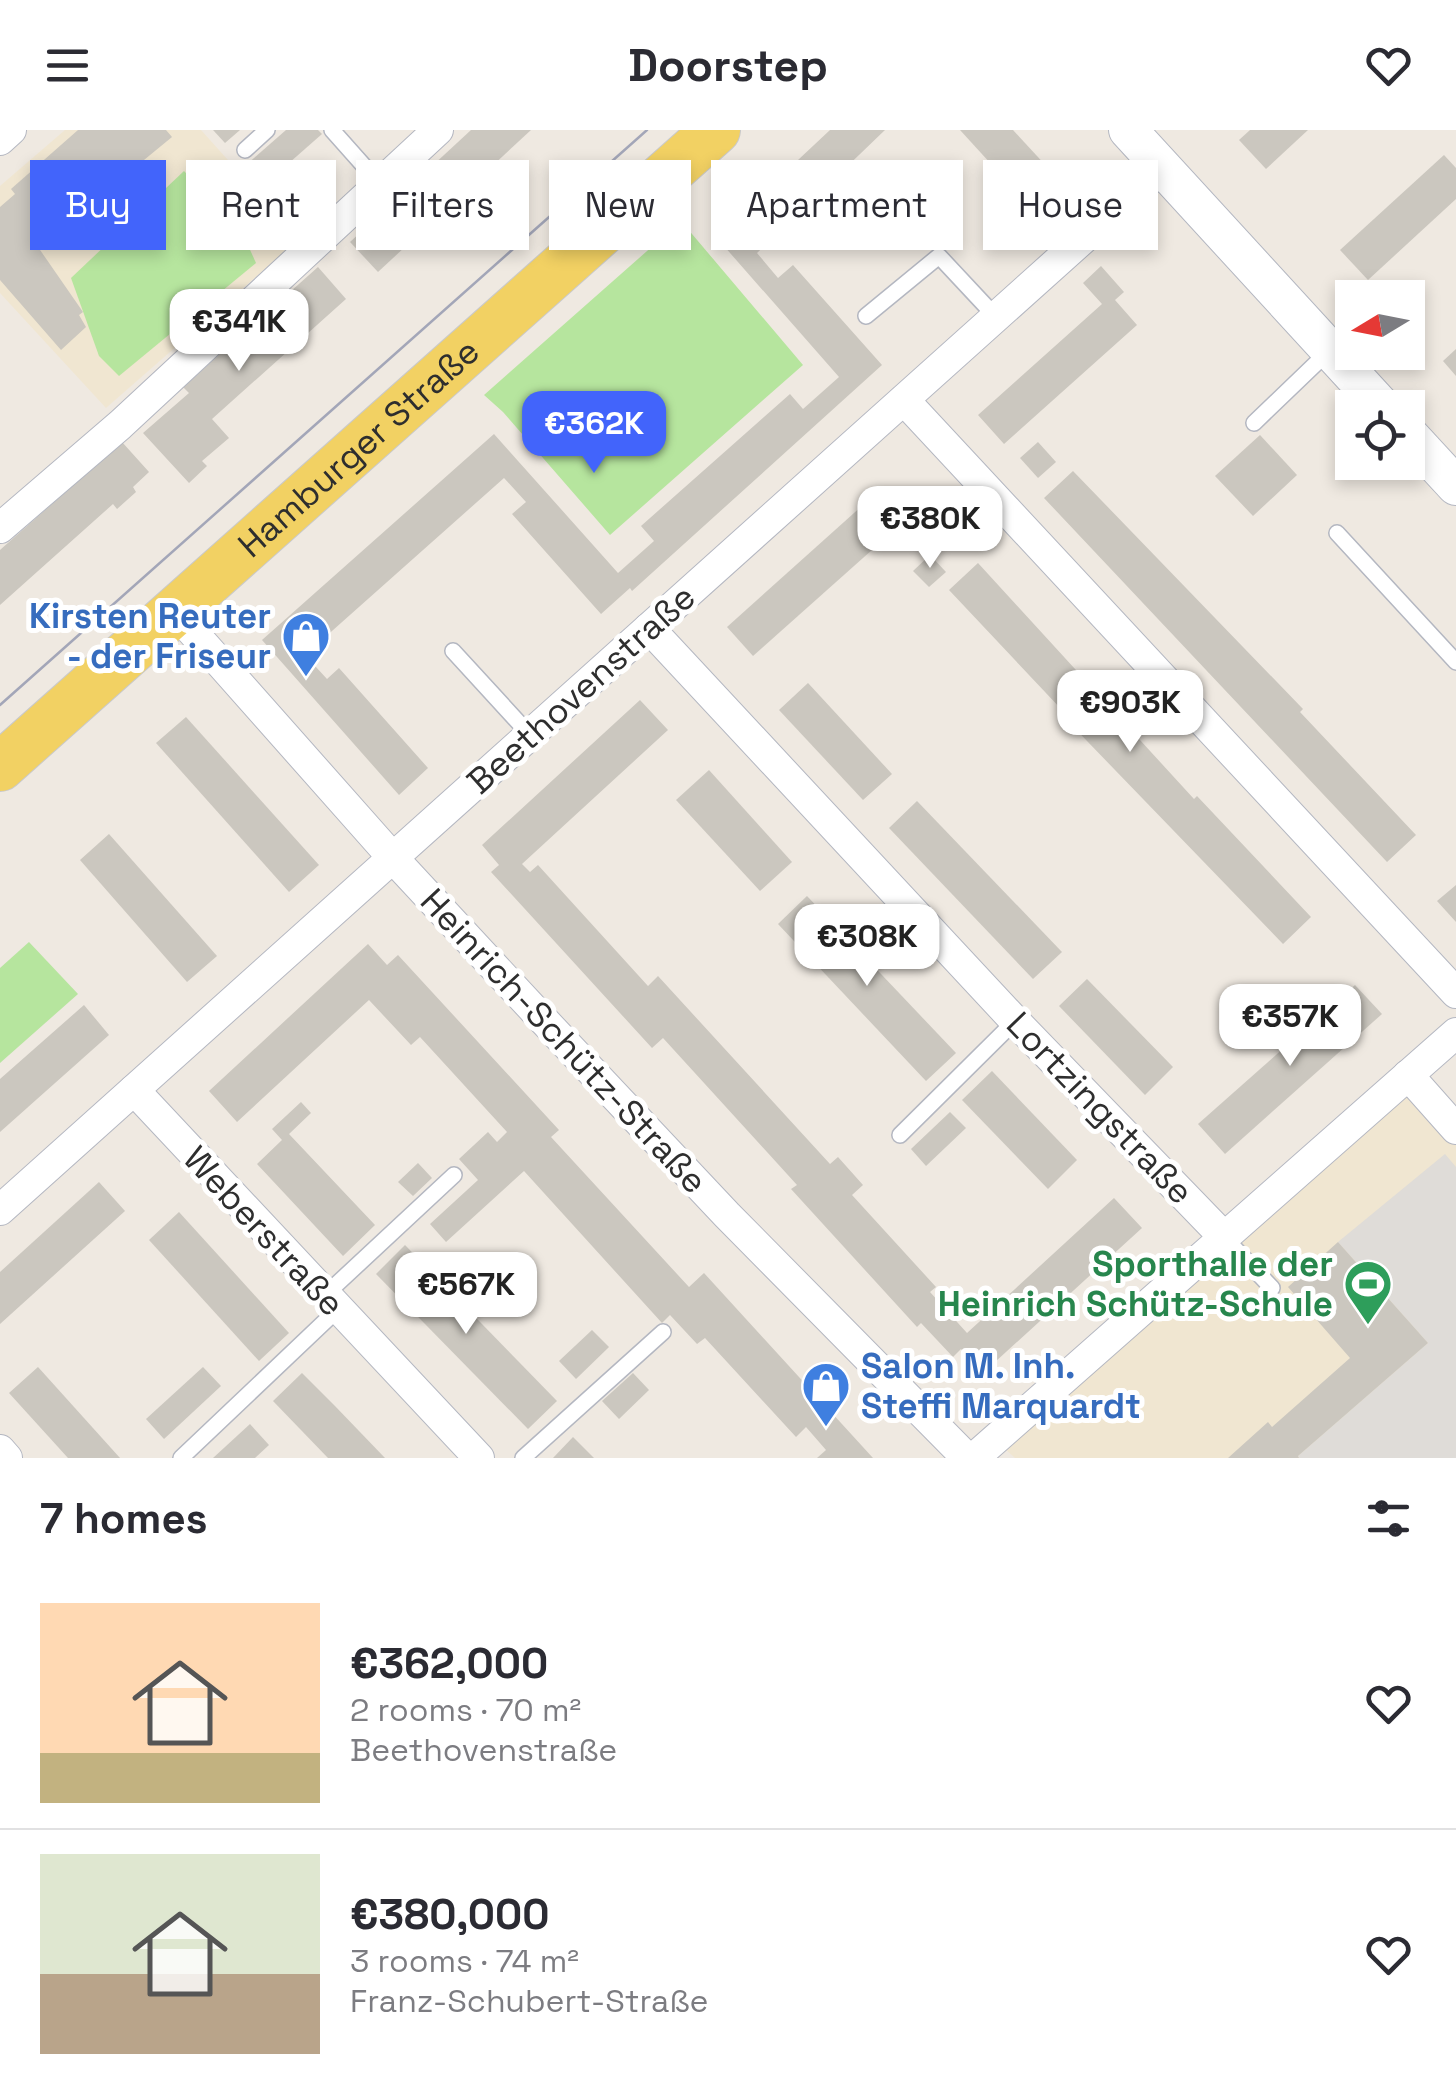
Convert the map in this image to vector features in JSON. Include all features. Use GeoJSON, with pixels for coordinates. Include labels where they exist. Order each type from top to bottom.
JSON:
{"type":"FeatureCollection","features":[{"type":"Feature","properties":{"kind":"main road","name":"Hamburger Straße"},"geometry":{"type":"LineString","coordinates":[[0,767],[716,130]]}},
{"type":"Feature","properties":{"kind":"street"},"geometry":{"type":"LineString","coordinates":[[0,140],[11,130]]}},
{"type":"Feature","properties":{"kind":"street"},"geometry":{"type":"LineString","coordinates":[[406,160],[438,130]]}},
{"type":"Feature","properties":{"kind":"street"},"geometry":{"type":"LineString","coordinates":[[1128,130],[1367,390]]}},
{"type":"Feature","properties":{"kind":"street","name":"Beethovenstraße"},"geometry":{"type":"LineString","coordinates":[[0,1210],[1162,168]]}},
{"type":"Feature","properties":{"kind":"street"},"geometry":{"type":"LineString","coordinates":[[0,528],[120,425],[356,206]]}},
{"type":"Feature","properties":{"kind":"street"},"geometry":{"type":"LineString","coordinates":[[904,400],[1456,993]]}},
{"type":"Feature","properties":{"kind":"street"},"geometry":{"type":"LineString","coordinates":[[1425,452],[1456,486]]}},
{"type":"Feature","properties":{"kind":"street","name":"Heinrich-Schütz-Straße"},"geometry":{"type":"LineString","coordinates":[[175,612],[392,858],[727,1215],[970,1458]]}},
{"type":"Feature","properties":{"kind":"street","name":"Lortzingstraße"},"geometry":{"type":"LineString","coordinates":[[649,628],[1015,1021],[1224,1237]]}},
{"type":"Feature","properties":{"kind":"street"},"geometry":{"type":"LineString","coordinates":[[970,1458],[1456,1033]]}},
{"type":"Feature","properties":{"kind":"street"},"geometry":{"type":"LineString","coordinates":[[1408,1075],[1456,1129]]}},
{"type":"Feature","properties":{"kind":"street","name":"Weberstraße"},"geometry":{"type":"LineString","coordinates":[[134,1090],[479,1458]]}},
{"type":"Feature","properties":{"kind":"street"},"geometry":{"type":"LineString","coordinates":[[0,1450],[7,1458]]}},
{"type":"Feature","properties":{"kind":"lane"},"geometry":{"type":"LineString","coordinates":[[244,150],[267,130]]}},
{"type":"Feature","properties":{"kind":"lane"},"geometry":{"type":"LineString","coordinates":[[332,130],[359,160]]}},
{"type":"Feature","properties":{"kind":"lane"},"geometry":{"type":"LineString","coordinates":[[866,316],[940,256],[996,317]]}},
{"type":"Feature","properties":{"kind":"lane"},"geometry":{"type":"LineString","coordinates":[[1254,423],[1330,350]]}},
{"type":"Feature","properties":{"kind":"lane"},"geometry":{"type":"LineString","coordinates":[[1337,534],[1456,662]]}},
{"type":"Feature","properties":{"kind":"lane"},"geometry":{"type":"LineString","coordinates":[[453,651],[530,736]]}},
{"type":"Feature","properties":{"kind":"lane"},"geometry":{"type":"LineString","coordinates":[[900,1135],[1015,1021]]}},
{"type":"Feature","properties":{"kind":"lane"},"geometry":{"type":"LineString","coordinates":[[181,1458],[454,1175]]}},
{"type":"Feature","properties":{"kind":"lane"},"geometry":{"type":"LineString","coordinates":[[1224,1237],[1272,1288]]}},
{"type":"Feature","properties":{"kind":"lane"},"geometry":{"type":"LineString","coordinates":[[523,1458],[663,1332]]}},
{"type":"Feature","properties":{"kind":"shaded area"},"geometry":{"type":"Polygon","coordinates":[[[65,130],[201,130],[228,160],[186,160],[186,250],[286,250],[106,408],[0,293],[0,186],[30,160],[30,250],[166,250],[166,160],[30,160],[65,130]]]}},
{"type":"Feature","properties":{"kind":"shaded area"},"geometry":{"type":"Polygon","coordinates":[[[1408,1075],[1456,1129],[1456,1458],[1015,1458],[994,1439],[1408,1075]]]}},
{"type":"Feature","properties":{"kind":"shaded area"},"geometry":{"type":"Polygon","coordinates":[[[1445,1154],[1456,1167],[1456,1458],[1299,1458],[1428,1343],[1338,1242],[1445,1154]]]}},
{"type":"Feature","properties":{"kind":"green space"},"geometry":{"type":"Polygon","coordinates":[[[186,173],[186,250],[250,250],[256,263],[119,376],[99,356],[71,278],[101,250],[166,250],[166,188],[186,173]]]}},
{"type":"Feature","properties":{"kind":"green space"},"geometry":{"type":"Polygon","coordinates":[[[691,233],[803,365],[610,535],[484,395],[648,250],[691,250],[691,233]]]}},
{"type":"Feature","properties":{"kind":"green space"},"geometry":{"type":"Polygon","coordinates":[[[29,942],[78,994],[0,1063],[0,968],[29,942]]]}},
{"type":"Feature","properties":{"kind":"building"},"geometry":{"type":"Polygon","coordinates":[[[78,130],[166,130],[172,137],[144,160],[44,160],[78,130]]]}},
{"type":"Feature","properties":{"kind":"building"},"geometry":{"type":"Polygon","coordinates":[[[213,130],[240,130],[225,143],[213,130]]]}},
{"type":"Feature","properties":{"kind":"building"},"geometry":{"type":"Polygon","coordinates":[[[286,130],[318,130],[322,134],[292,160],[252,160],[286,130]]]}},
{"type":"Feature","properties":{"kind":"building"},"geometry":{"type":"Polygon","coordinates":[[[471,130],[531,130],[499,160],[439,160],[471,130]]]}},
{"type":"Feature","properties":{"kind":"building"},"geometry":{"type":"Polygon","coordinates":[[[830,130],[885,130],[854,160],[798,160],[830,130]]]}},
{"type":"Feature","properties":{"kind":"building"},"geometry":{"type":"Polygon","coordinates":[[[960,130],[1013,130],[1041,160],[987,160],[960,130]]]}},
{"type":"Feature","properties":{"kind":"building"},"geometry":{"type":"Polygon","coordinates":[[[1250,130],[1308,130],[1266,169],[1239,140],[1250,130]]]}},
{"type":"Feature","properties":{"kind":"building"},"geometry":{"type":"Polygon","coordinates":[[[1444,155],[1456,168],[1456,199],[1368,280],[1340,250],[1444,155]]]}},
{"type":"Feature","properties":{"kind":"building"},"geometry":{"type":"Polygon","coordinates":[[[30,172],[30,250],[40,250],[83,312],[79,315],[86,327],[61,350],[0,280],[0,207],[15,194],[11,189],[30,172]]]}},
{"type":"Feature","properties":{"kind":"building"},"geometry":{"type":"Polygon","coordinates":[[[357,250],[402,250],[378,272],[357,250]]]}},
{"type":"Feature","properties":{"kind":"building"},"geometry":{"type":"Polygon","coordinates":[[[727,250],[760,250],[757,253],[778,278],[793,265],[882,365],[632,591],[630,588],[601,614],[512,514],[526,502],[504,478],[305,655],[327,679],[339,668],[428,768],[399,795],[262,640],[494,434],[618,573],[654,541],[641,526],[790,394],[803,409],[839,377],[727,250]]]}},
{"type":"Feature","properties":{"kind":"building"},"geometry":{"type":"Polygon","coordinates":[[[1101,266],[1124,292],[1115,300],[1137,325],[1004,444],[978,415],[1102,304],[1083,283],[1101,266]]]}},
{"type":"Feature","properties":{"kind":"building"},"geometry":{"type":"Polygon","coordinates":[[[318,267],[346,299],[212,419],[229,438],[202,461],[207,466],[189,483],[143,433],[189,393],[183,387],[318,267]]]}},
{"type":"Feature","properties":{"kind":"building"},"geometry":{"type":"Polygon","coordinates":[[[1456,349],[1456,376],[1443,361],[1456,349]]]}},
{"type":"Feature","properties":{"kind":"building"},"geometry":{"type":"Polygon","coordinates":[[[1260,435],[1297,475],[1253,516],[1215,476],[1260,435]]]}},
{"type":"Feature","properties":{"kind":"building"},"geometry":{"type":"Polygon","coordinates":[[[122,442],[149,472],[133,487],[136,492],[117,509],[113,504],[0,605],[0,550],[122,442]]]}},
{"type":"Feature","properties":{"kind":"building"},"geometry":{"type":"Polygon","coordinates":[[[1038,442],[1056,462],[1038,478],[1020,458],[1038,442]]]}},
{"type":"Feature","properties":{"kind":"building"},"geometry":{"type":"Polygon","coordinates":[[[1073,471],[1303,709],[1300,712],[1416,835],[1387,862],[1044,498],[1073,471]]]}},
{"type":"Feature","properties":{"kind":"building"},"geometry":{"type":"Polygon","coordinates":[[[883,487],[909,517],[753,656],[727,627],[883,487]]]}},
{"type":"Feature","properties":{"kind":"building"},"geometry":{"type":"Polygon","coordinates":[[[930,555],[946,572],[929,587],[913,571],[930,555]]]}},
{"type":"Feature","properties":{"kind":"building"},"geometry":{"type":"Polygon","coordinates":[[[978,563],[1194,799],[1197,796],[1311,917],[1283,944],[1059,712],[1062,710],[949,590],[978,563]]]}},
{"type":"Feature","properties":{"kind":"building"},"geometry":{"type":"Polygon","coordinates":[[[808,683],[892,774],[863,800],[779,710],[808,683]]]}},
{"type":"Feature","properties":{"kind":"building"},"geometry":{"type":"Polygon","coordinates":[[[640,700],[668,730],[522,864],[530,872],[538,865],[648,986],[658,976],[830,1164],[838,1157],[863,1185],[852,1195],[936,1287],[930,1292],[967,1333],[1114,1198],[1142,1228],[983,1373],[961,1349],[953,1357],[921,1323],[917,1327],[791,1189],[797,1185],[663,1038],[652,1048],[491,872],[499,865],[482,845],[640,700]]]}},
{"type":"Feature","properties":{"kind":"building"},"geometry":{"type":"Polygon","coordinates":[[[186,717],[319,865],[289,892],[156,743],[186,717]]]}},
{"type":"Feature","properties":{"kind":"building"},"geometry":{"type":"Polygon","coordinates":[[[709,770],[792,862],[760,891],[676,800],[709,770]]]}},
{"type":"Feature","properties":{"kind":"building"},"geometry":{"type":"Polygon","coordinates":[[[917,801],[1062,952],[1033,979],[889,828],[917,801]]]}},
{"type":"Feature","properties":{"kind":"building"},"geometry":{"type":"Polygon","coordinates":[[[109,834],[217,956],[187,982],[80,860],[109,834]]]}},
{"type":"Feature","properties":{"kind":"building"},"geometry":{"type":"Polygon","coordinates":[[[1456,885],[1456,922],[1437,901],[1456,885]]]}},
{"type":"Feature","properties":{"kind":"building"},"geometry":{"type":"Polygon","coordinates":[[[807,896],[956,1053],[926,1081],[778,924],[807,896]]]}},
{"type":"Feature","properties":{"kind":"building"},"geometry":{"type":"Polygon","coordinates":[[[368,944],[387,965],[398,955],[559,1130],[551,1137],[689,1287],[704,1273],[873,1458],[817,1458],[826,1450],[806,1427],[796,1437],[705,1338],[697,1344],[670,1315],[662,1323],[524,1171],[446,1242],[430,1224],[478,1180],[459,1159],[488,1132],[497,1142],[507,1132],[420,1037],[411,1045],[369,1000],[237,1122],[209,1091],[368,944]]]}},
{"type":"Feature","properties":{"kind":"building"},"geometry":{"type":"Polygon","coordinates":[[[1087,979],[1173,1067],[1145,1095],[1059,1006],[1087,979]]]}},
{"type":"Feature","properties":{"kind":"building"},"geometry":{"type":"Polygon","coordinates":[[[1355,985],[1382,1014],[1225,1154],[1198,1124],[1355,985]]]}},
{"type":"Feature","properties":{"kind":"building"},"geometry":{"type":"Polygon","coordinates":[[[84,1005],[109,1035],[0,1132],[0,1079],[84,1005]]]}},
{"type":"Feature","properties":{"kind":"building"},"geometry":{"type":"Polygon","coordinates":[[[992,1071],[1077,1160],[1048,1189],[962,1100],[992,1071]]]}},
{"type":"Feature","properties":{"kind":"building"},"geometry":{"type":"Polygon","coordinates":[[[301,1102],[311,1113],[289,1134],[375,1225],[343,1256],[257,1164],[282,1140],[272,1129],[301,1102]]]}},
{"type":"Feature","properties":{"kind":"building"},"geometry":{"type":"Polygon","coordinates":[[[950,1112],[966,1128],[926,1166],[911,1149],[950,1112]]]}},
{"type":"Feature","properties":{"kind":"building"},"geometry":{"type":"Polygon","coordinates":[[[418,1163],[432,1178],[413,1196],[398,1182],[418,1163]]]}},
{"type":"Feature","properties":{"kind":"building"},"geometry":{"type":"Polygon","coordinates":[[[99,1182],[125,1211],[0,1324],[0,1272],[99,1182]]]}},
{"type":"Feature","properties":{"kind":"building"},"geometry":{"type":"Polygon","coordinates":[[[179,1212],[289,1333],[259,1361],[149,1240],[179,1212]]]}},
{"type":"Feature","properties":{"kind":"building","name":"Sporthalle der Heinrich Schütz-Schule"},"geometry":{"type":"Polygon","coordinates":[[[1338,1242],[1428,1343],[1299,1458],[1228,1458],[1268,1422],[1272,1427],[1350,1358],[1288,1287],[1338,1242]]]}},
{"type":"Feature","properties":{"kind":"building"},"geometry":{"type":"Polygon","coordinates":[[[405,1245],[557,1401],[528,1429],[376,1274],[405,1245]]]}},
{"type":"Feature","properties":{"kind":"building"},"geometry":{"type":"Polygon","coordinates":[[[592,1330],[609,1347],[576,1379],[559,1361],[592,1330]]]}},
{"type":"Feature","properties":{"kind":"building"},"geometry":{"type":"Polygon","coordinates":[[[38,1367],[120,1458],[68,1458],[9,1393],[38,1367]]]}},
{"type":"Feature","properties":{"kind":"building"},"geometry":{"type":"Polygon","coordinates":[[[203,1367],[221,1386],[164,1439],[146,1419],[203,1367]]]}},
{"type":"Feature","properties":{"kind":"building"},"geometry":{"type":"Polygon","coordinates":[[[302,1373],[385,1458],[328,1458],[273,1401],[302,1373]]]}},
{"type":"Feature","properties":{"kind":"building"},"geometry":{"type":"Polygon","coordinates":[[[633,1373],[649,1390],[619,1419],[602,1401],[633,1373]]]}},
{"type":"Feature","properties":{"kind":"building"},"geometry":{"type":"Polygon","coordinates":[[[250,1424],[269,1445],[255,1458],[213,1458],[250,1424]]]}},
{"type":"Feature","properties":{"kind":"building"},"geometry":{"type":"Polygon","coordinates":[[[573,1437],[594,1458],[553,1458],[573,1437]]]}},
{"type":"Feature","properties":{"kind":"tram line"},"geometry":{"type":"LineString","coordinates":[[0,705],[647,130]]}},
{"type":"Feature","properties":{"kind":"place","name":"Kirsten Reuter - der Friseur"},"geometry":{"type":"Point","coordinates":[306,678]}},
{"type":"Feature","properties":{"kind":"place","name":"Sporthalle der Heinrich Schütz-Schule"},"geometry":{"type":"Point","coordinates":[1368,1326]}},
{"type":"Feature","properties":{"kind":"place","name":"Salon M. Inh. Steffi Marquardt"},"geometry":{"type":"Point","coordinates":[826,1428]}}]}
